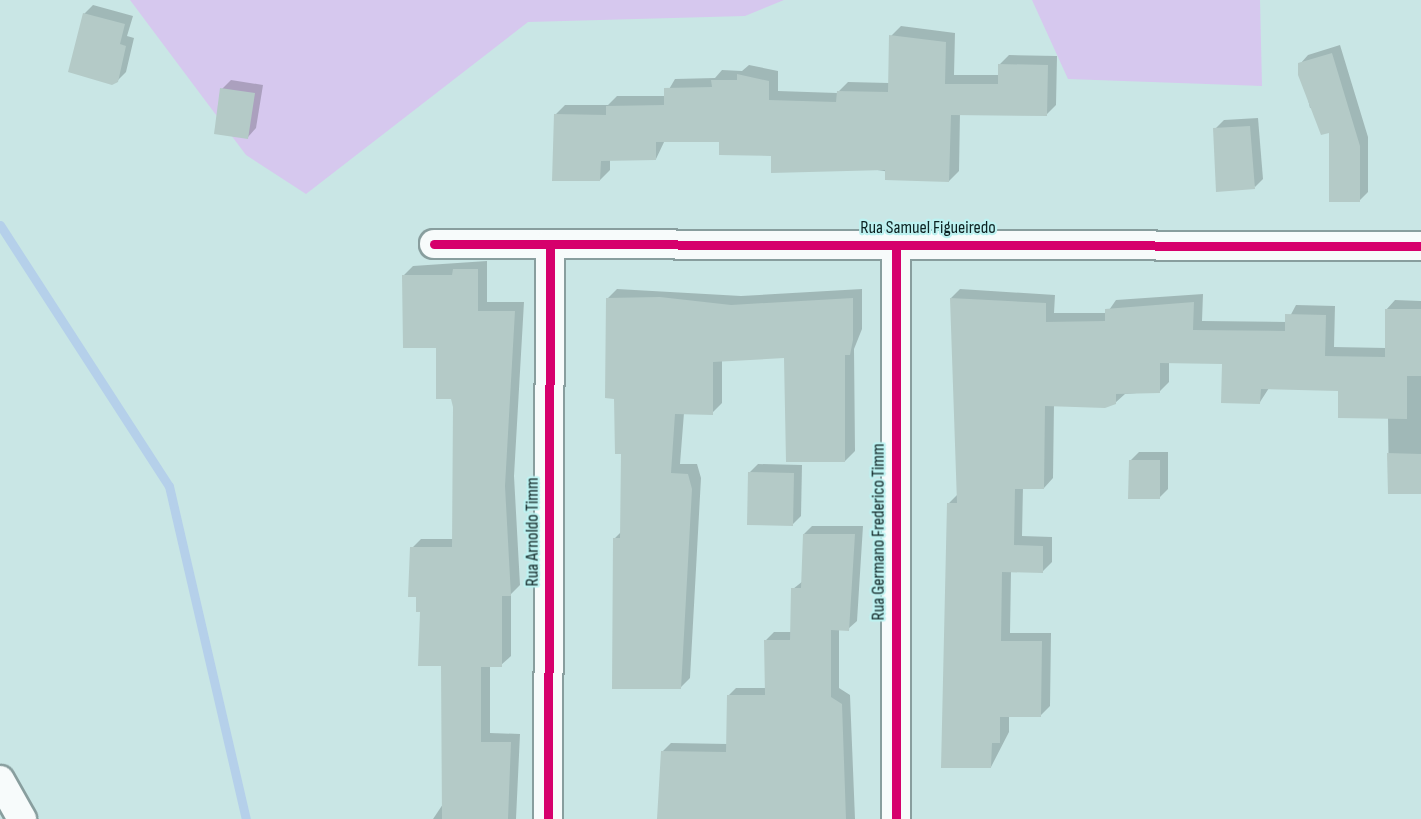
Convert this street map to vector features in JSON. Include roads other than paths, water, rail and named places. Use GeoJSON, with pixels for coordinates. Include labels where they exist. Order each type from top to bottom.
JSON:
{"type":"FeatureCollection","features":[{"type":"Feature","properties":{"kind":"street","name":"Rua Samuel Figueiredo"},"geometry":{"type":"LineString","coordinates":[[435,244],[1421,246]]}},
{"type":"Feature","properties":{"kind":"street","name":"Rua Arnoldo Timm"},"geometry":{"type":"LineString","coordinates":[[548,819],[550,244]]}},
{"type":"Feature","properties":{"kind":"street","name":"Rua Germano Frederico Timm"},"geometry":{"type":"LineString","coordinates":[[896,245],[896,819]]}},
{"type":"Feature","properties":{"kind":"street"},"geometry":{"type":"LineString","coordinates":[[0,780],[22,819]]}},
{"type":"Feature","properties":{"kind":"waterway"},"geometry":{"type":"LineString","coordinates":[[0,225],[169,486],[246,819]]}}]}
